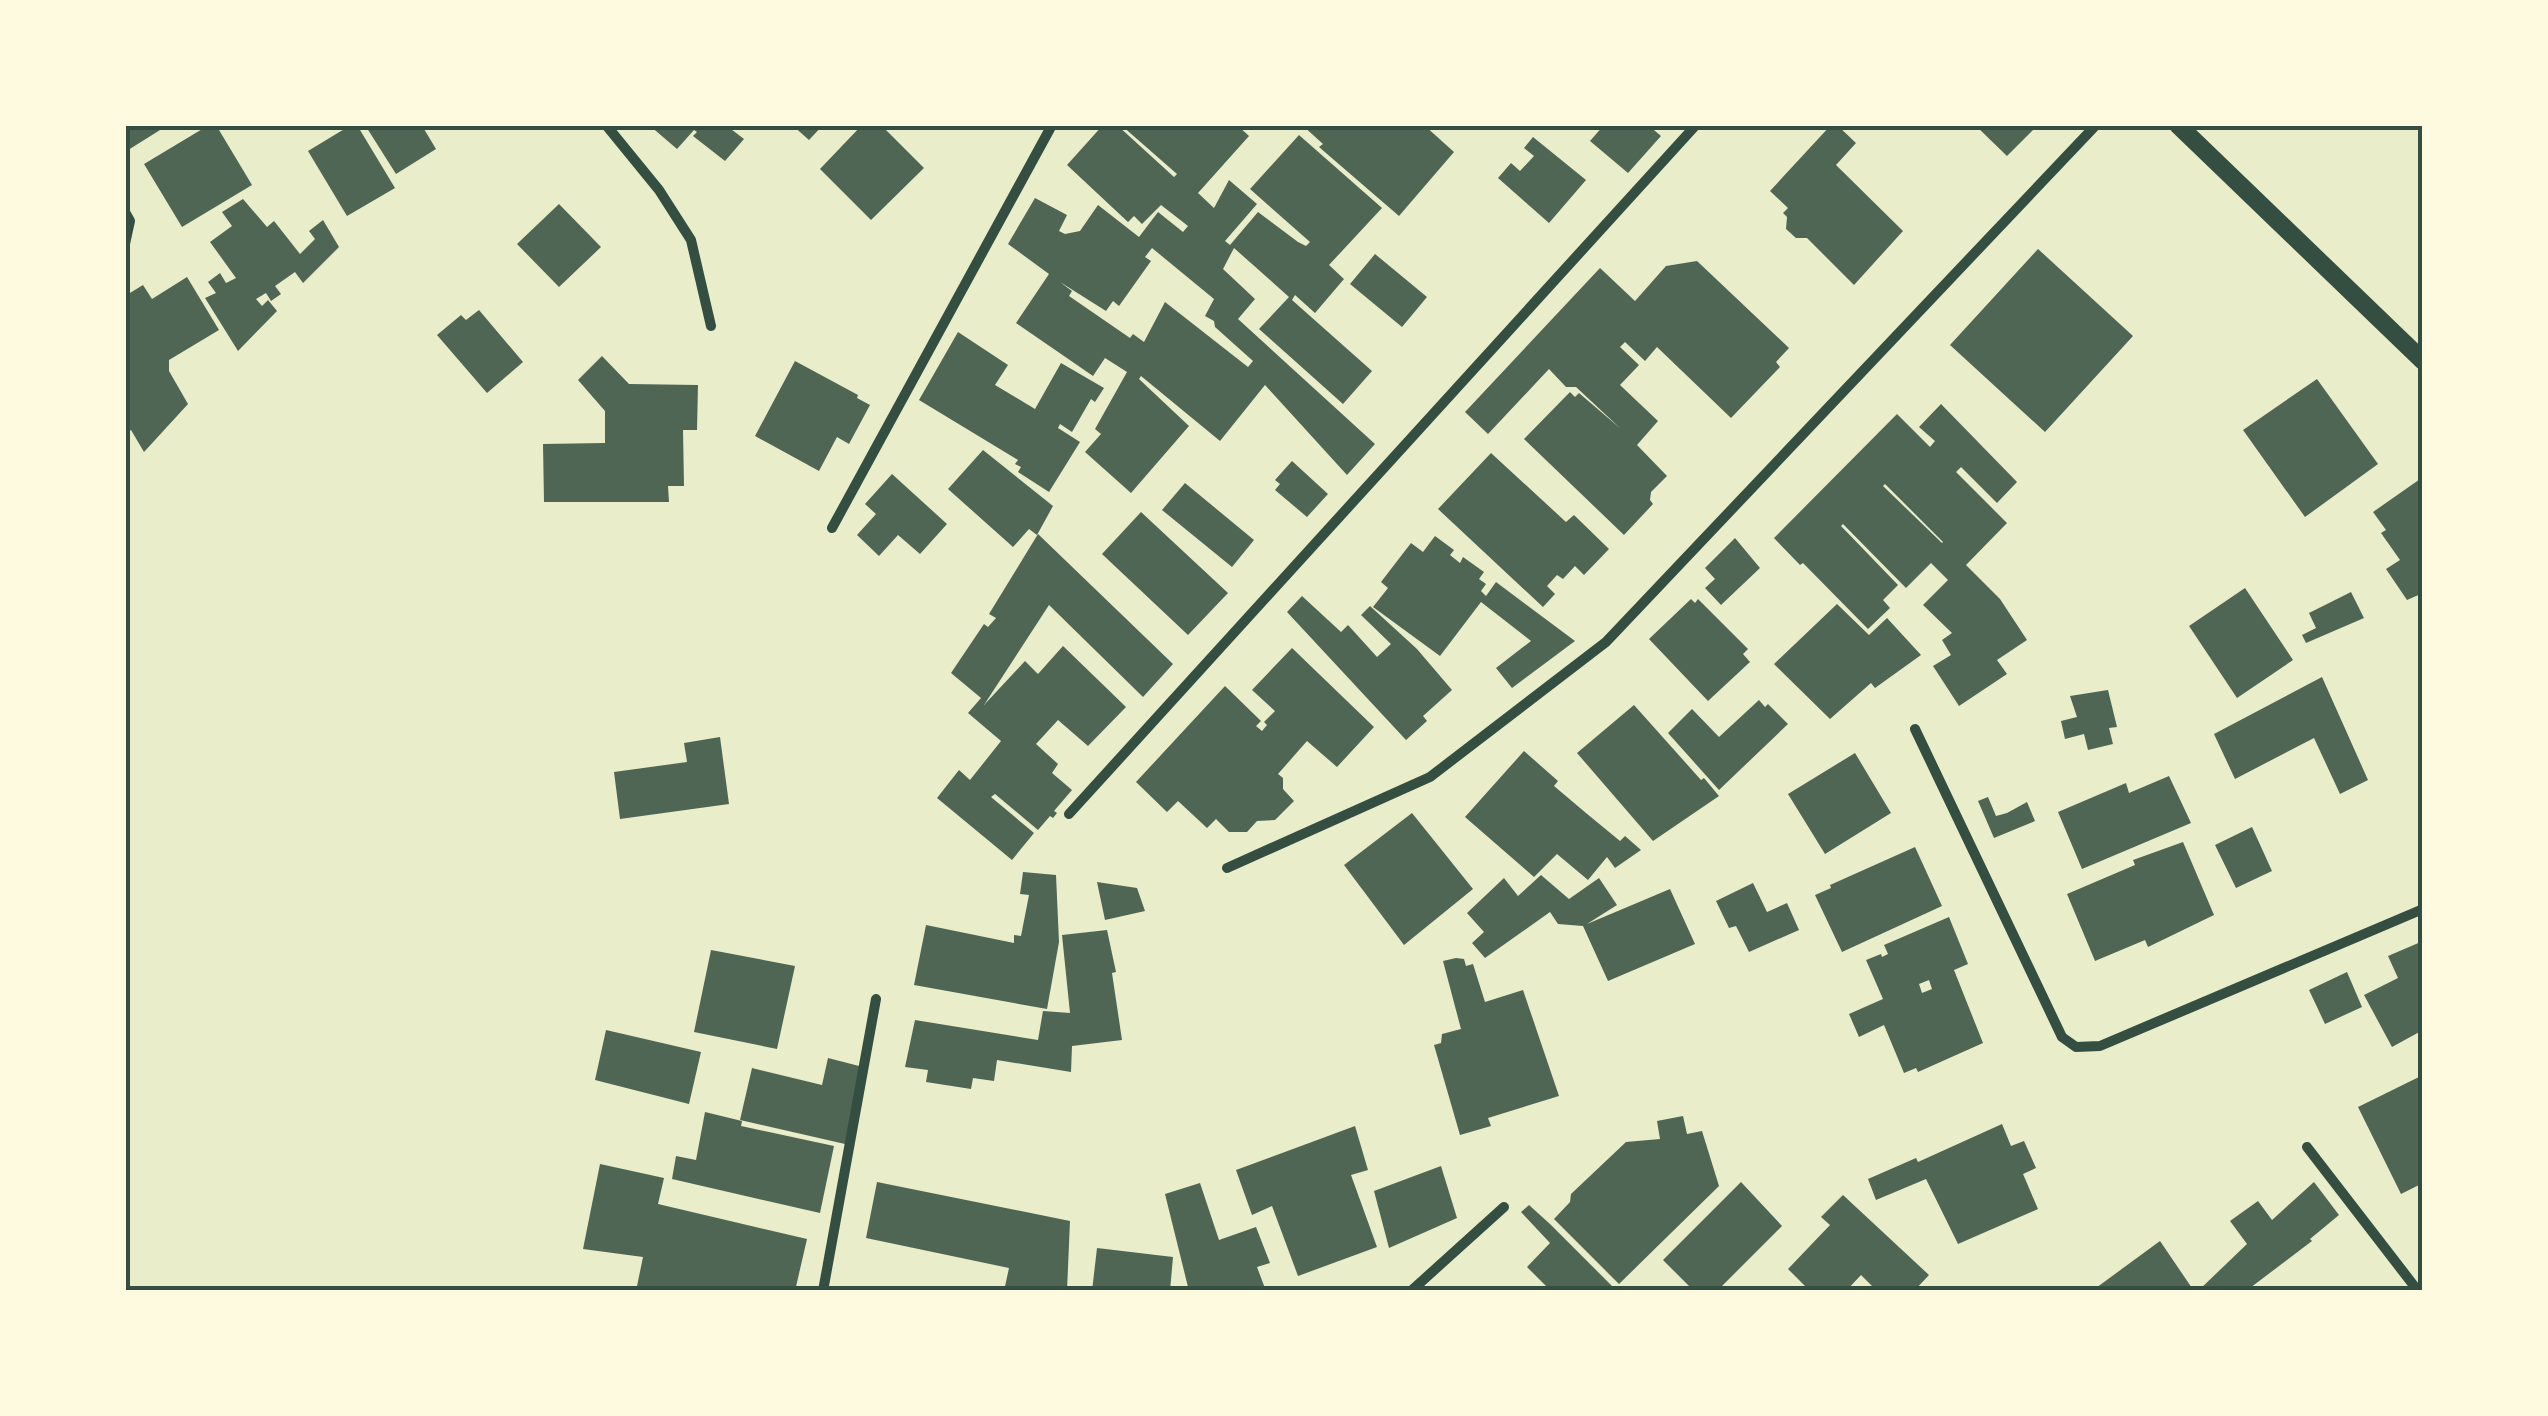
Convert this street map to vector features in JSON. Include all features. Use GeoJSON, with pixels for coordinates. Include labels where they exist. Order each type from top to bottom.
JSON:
{"type":"FeatureCollection","features":[{"type":"Feature","properties":{"kind":"street"},"geometry":{"type":"LineString","coordinates":[[606,125],[659,190],[691,240],[711,326]]}},
{"type":"Feature","properties":{"kind":"street"},"geometry":{"type":"LineString","coordinates":[[832,528],[1052,125]]}},
{"type":"Feature","properties":{"kind":"street"},"geometry":{"type":"LineString","coordinates":[[1069,814],[1696,125]]}},
{"type":"Feature","properties":{"kind":"street"},"geometry":{"type":"LineString","coordinates":[[1226,868],[1430,777],[1606,642],[2096,125]]}},
{"type":"Feature","properties":{"kind":"street"},"geometry":{"type":"LineString","coordinates":[[2178,125],[2423,360]]}},
{"type":"Feature","properties":{"kind":"street"},"geometry":{"type":"LineString","coordinates":[[125,212],[130,221],[125,244]]}},
{"type":"Feature","properties":{"kind":"street"},"geometry":{"type":"LineString","coordinates":[[1914,730],[2062,1037],[2076,1046],[2100,1046],[2423,910]]}},
{"type":"Feature","properties":{"kind":"street"},"geometry":{"type":"LineString","coordinates":[[823,1291],[876,999]]}},
{"type":"Feature","properties":{"kind":"street"},"geometry":{"type":"LineString","coordinates":[[2307,1147],[2418,1291]]}},
{"type":"Feature","properties":{"kind":"street"},"geometry":{"type":"LineString","coordinates":[[1412,1291],[1504,1207]]}},
{"type":"Feature","properties":{"kind":"building"},"geometry":{"type":"Polygon","coordinates":[[[125,125],[168,125],[125,152],[125,125]]]}},
{"type":"Feature","properties":{"kind":"building"},"geometry":{"type":"Polygon","coordinates":[[[209,125],[216,125],[252,185],[182,227],[144,164],[209,125]]]}},
{"type":"Feature","properties":{"kind":"building"},"geometry":{"type":"Polygon","coordinates":[[[357,125],[395,188],[347,216],[308,151],[357,125]]]}},
{"type":"Feature","properties":{"kind":"building"},"geometry":{"type":"Polygon","coordinates":[[[365,125],[430,125],[424,129],[436,149],[396,174],[365,125]]]}},
{"type":"Feature","properties":{"kind":"building"},"geometry":{"type":"Polygon","coordinates":[[[649,125],[734,125],[731,129],[744,139],[725,161],[693,136],[697,132],[694,130],[677,149],[649,125]]]}},
{"type":"Feature","properties":{"kind":"building"},"geometry":{"type":"Polygon","coordinates":[[[792,125],[823,125],[809,140],[792,125]]]}},
{"type":"Feature","properties":{"kind":"building"},"geometry":{"type":"Polygon","coordinates":[[[862,125],[881,125],[924,168],[871,220],[820,169],[862,125]]]}},
{"type":"Feature","properties":{"kind":"building"},"geometry":{"type":"Polygon","coordinates":[[[1103,125],[1117,125],[1174,177],[1177,174],[1121,125],[1237,125],[1249,136],[1198,193],[1214,208],[1229,180],[1257,204],[1225,241],[1230,245],[1258,212],[1298,242],[1306,246],[1310,242],[1250,189],[1299,135],[1382,208],[1329,265],[1344,279],[1315,313],[1295,295],[1292,300],[1372,371],[1343,404],[1259,329],[1289,297],[1234,248],[1223,269],[1255,299],[1238,319],[1375,444],[1347,475],[1265,385],[1220,441],[1141,376],[1139,379],[1189,426],[1131,493],[1085,452],[1101,434],[1095,429],[1127,372],[1105,358],[1093,376],[1016,323],[1049,274],[1008,244],[1035,198],[1067,215],[1059,231],[1065,234],[1080,231],[1098,205],[1139,237],[1158,212],[1183,232],[1188,226],[1161,205],[1142,224],[1134,216],[1128,222],[1067,165],[1103,125]],[[1152,248],[1145,257],[1151,261],[1119,306],[1113,301],[1106,311],[1060,282],[1072,291],[1069,296],[1130,338],[1133,334],[1144,342],[1165,302],[1248,367],[1253,361],[1205,316],[1214,299],[1152,248]]]}},
{"type":"Feature","properties":{"kind":"building"},"geometry":{"type":"Polygon","coordinates":[[[1302,125],[1424,125],[1454,152],[1399,216],[1319,147],[1323,144],[1302,125]]]}},
{"type":"Feature","properties":{"kind":"building"},"geometry":{"type":"Polygon","coordinates":[[[1604,125],[1648,125],[1661,136],[1628,173],[1590,141],[1604,125]]]}},
{"type":"Feature","properties":{"kind":"building"},"geometry":{"type":"Polygon","coordinates":[[[1831,125],[1837,125],[1856,143],[1836,165],[1903,231],[1854,285],[1807,238],[1796,238],[1786,229],[1787,217],[1783,213],[1788,208],[1770,191],[1831,125]]]}},
{"type":"Feature","properties":{"kind":"building"},"geometry":{"type":"Polygon","coordinates":[[[1975,125],[2038,125],[2007,156],[1975,125]]]}},
{"type":"Feature","properties":{"kind":"building"},"geometry":{"type":"Polygon","coordinates":[[[1533,137],[1586,180],[1549,223],[1498,178],[1511,163],[1520,171],[1534,156],[1524,148],[1533,137]]]}},
{"type":"Feature","properties":{"kind":"building"},"geometry":{"type":"Polygon","coordinates":[[[243,199],[267,227],[274,221],[300,254],[315,239],[309,231],[323,220],[339,247],[303,283],[295,272],[275,286],[281,294],[271,301],[266,293],[256,299],[262,306],[268,300],[277,311],[238,351],[205,298],[216,293],[208,282],[220,273],[226,283],[236,278],[210,242],[232,226],[222,212],[243,199]]]}},
{"type":"Feature","properties":{"kind":"building"},"geometry":{"type":"Polygon","coordinates":[[[559,204],[601,247],[559,287],[517,244],[559,204]]]}},
{"type":"Feature","properties":{"kind":"building"},"geometry":{"type":"Polygon","coordinates":[[[2038,249],[2133,336],[2045,432],[1950,345],[2038,249]]]}},
{"type":"Feature","properties":{"kind":"building"},"geometry":{"type":"Polygon","coordinates":[[[1375,254],[1427,297],[1402,327],[1350,284],[1375,254]]]}},
{"type":"Feature","properties":{"kind":"building"},"geometry":{"type":"Polygon","coordinates":[[[1697,261],[1789,348],[1776,362],[1780,367],[1731,418],[1657,347],[1645,361],[1625,342],[1620,347],[1639,365],[1620,385],[1658,421],[1637,445],[1667,476],[1651,492],[1653,504],[1624,535],[1524,439],[1570,392],[1575,397],[1579,393],[1621,429],[1576,387],[1566,387],[1549,369],[1488,434],[1465,412],[1600,268],[1635,301],[1666,266],[1697,261]]]}},
{"type":"Feature","properties":{"kind":"building"},"geometry":{"type":"Polygon","coordinates":[[[187,277],[219,330],[169,360],[169,371],[188,404],[144,452],[131,430],[125,434],[125,296],[143,285],[152,299],[187,277]]]}},
{"type":"Feature","properties":{"kind":"building"},"geometry":{"type":"Polygon","coordinates":[[[479,310],[523,362],[487,393],[437,335],[461,315],[466,320],[479,310]]]}},
{"type":"Feature","properties":{"kind":"building"},"geometry":{"type":"Polygon","coordinates":[[[958,332],[1008,365],[995,385],[1035,409],[1061,363],[1104,388],[1095,402],[1091,399],[1072,432],[1060,424],[1058,428],[1080,442],[1049,492],[1018,472],[1018,460],[919,400],[958,332]]]}},
{"type":"Feature","properties":{"kind":"building"},"geometry":{"type":"Polygon","coordinates":[[[602,356],[629,384],[698,385],[697,430],[683,430],[684,486],[668,486],[669,502],[544,502],[543,444],[605,443],[605,411],[578,380],[602,356]]]}},
{"type":"Feature","properties":{"kind":"building"},"geometry":{"type":"Polygon","coordinates":[[[795,361],[870,405],[849,444],[837,437],[819,471],[755,436],[795,361]]]}},
{"type":"Feature","properties":{"kind":"building"},"geometry":{"type":"Polygon","coordinates":[[[2317,379],[2378,464],[2305,517],[2243,430],[2317,379]]]}},
{"type":"Feature","properties":{"kind":"building"},"geometry":{"type":"Polygon","coordinates":[[[1941,404],[2017,482],[1997,503],[1961,467],[1956,472],[2007,523],[1966,565],[2000,599],[2027,640],[1997,660],[2007,674],[1959,706],[1933,666],[1951,655],[1942,640],[1952,633],[1923,605],[1948,580],[1931,563],[1906,588],[1841,526],[1898,585],[1883,600],[1890,608],[1868,629],[1774,538],[1897,414],[1930,447],[1935,441],[1919,427],[1941,404]],[[1885,484],[1883,486],[1942,543],[1885,484]]]}},
{"type":"Feature","properties":{"kind":"building"},"geometry":{"type":"Polygon","coordinates":[[[983,450],[1053,506],[1037,535],[1029,529],[1013,547],[948,489],[983,450]]]}},
{"type":"Feature","properties":{"kind":"building"},"geometry":{"type":"Polygon","coordinates":[[[1491,453],[1566,522],[1574,515],[1609,549],[1584,575],[1575,566],[1563,579],[1557,575],[1547,586],[1555,594],[1543,607],[1438,509],[1491,453]]]}},
{"type":"Feature","properties":{"kind":"building"},"geometry":{"type":"Polygon","coordinates":[[[1292,461],[1328,494],[1307,517],[1275,490],[1280,484],[1275,480],[1292,461]]]}},
{"type":"Feature","properties":{"kind":"building"},"geometry":{"type":"Polygon","coordinates":[[[892,474],[947,524],[920,554],[898,535],[879,556],[857,535],[876,514],[865,504],[892,474]]]}},
{"type":"Feature","properties":{"kind":"building"},"geometry":{"type":"Polygon","coordinates":[[[2423,477],[2423,593],[2407,600],[2386,569],[2400,560],[2381,533],[2386,530],[2373,512],[2423,477]]]}},
{"type":"Feature","properties":{"kind":"building"},"geometry":{"type":"Polygon","coordinates":[[[1185,483],[1254,540],[1232,567],[1162,510],[1185,483]]]}},
{"type":"Feature","properties":{"kind":"building"},"geometry":{"type":"Polygon","coordinates":[[[1141,512],[1228,593],[1188,635],[1102,554],[1141,512]]]}},
{"type":"Feature","properties":{"kind":"building"},"geometry":{"type":"Polygon","coordinates":[[[1038,534],[1173,664],[1143,697],[1049,605],[984,705],[1025,661],[1038,674],[1063,646],[1126,707],[1088,746],[1058,720],[1036,744],[1058,764],[1052,773],[1072,790],[1054,811],[1057,813],[1053,818],[1050,816],[1038,830],[995,794],[991,797],[1034,833],[1012,860],[937,798],[959,770],[970,780],[1001,741],[968,713],[981,698],[951,673],[984,624],[988,627],[996,618],[989,614],[1038,534]]]}},
{"type":"Feature","properties":{"kind":"building"},"geometry":{"type":"Polygon","coordinates":[[[1435,536],[1454,550],[1450,555],[1460,563],[1463,557],[1484,572],[1479,579],[1486,584],[1481,591],[1486,596],[1496,582],[1575,641],[1512,688],[1496,668],[1531,641],[1481,602],[1440,656],[1373,607],[1388,588],[1381,582],[1411,543],[1423,552],[1435,536]]]}},
{"type":"Feature","properties":{"kind":"building"},"geometry":{"type":"Polygon","coordinates":[[[1735,538],[1760,568],[1721,605],[1705,588],[1715,579],[1705,568],[1735,538]]]}},
{"type":"Feature","properties":{"kind":"building"},"geometry":{"type":"Polygon","coordinates":[[[2245,588],[2293,660],[2237,698],[2189,626],[2245,588]]]}},
{"type":"Feature","properties":{"kind":"building"},"geometry":{"type":"Polygon","coordinates":[[[2351,592],[2364,618],[2306,643],[2302,635],[2316,628],[2309,613],[2351,592]]]}},
{"type":"Feature","properties":{"kind":"building"},"geometry":{"type":"Polygon","coordinates":[[[1302,596],[1341,632],[1348,625],[1377,657],[1391,644],[1361,615],[1370,606],[1417,649],[1452,690],[1423,716],[1427,721],[1406,740],[1287,612],[1302,596]]]}},
{"type":"Feature","properties":{"kind":"building"},"geometry":{"type":"Polygon","coordinates":[[[1691,599],[1695,603],[1698,599],[1748,649],[1743,654],[1750,662],[1708,701],[1649,639],[1691,599]]]}},
{"type":"Feature","properties":{"kind":"building"},"geometry":{"type":"Polygon","coordinates":[[[1837,604],[1869,635],[1887,618],[1921,655],[1875,688],[1871,683],[1830,719],[1774,664],[1837,604]]]}},
{"type":"Feature","properties":{"kind":"building"},"geometry":{"type":"Polygon","coordinates":[[[1292,648],[1374,727],[1337,767],[1307,741],[1278,774],[1283,778],[1283,789],[1294,801],[1275,820],[1257,821],[1247,832],[1229,832],[1216,819],[1207,828],[1178,801],[1167,812],[1136,782],[1225,686],[1261,721],[1256,726],[1262,731],[1267,725],[1264,722],[1275,711],[1252,690],[1292,648]]]}},
{"type":"Feature","properties":{"kind":"building"},"geometry":{"type":"Polygon","coordinates":[[[2322,677],[2368,780],[2340,794],[2314,738],[2235,779],[2214,734],[2322,677]]]}},
{"type":"Feature","properties":{"kind":"building"},"geometry":{"type":"Polygon","coordinates":[[[2108,690],[2117,727],[2109,728],[2113,744],[2088,750],[2084,734],[2065,739],[2061,721],[2077,717],[2070,696],[2108,690]]]}},
{"type":"Feature","properties":{"kind":"building"},"geometry":{"type":"Polygon","coordinates":[[[1759,700],[1788,724],[1719,790],[1668,733],[1692,709],[1719,737],[1759,700]]]}},
{"type":"Feature","properties":{"kind":"building"},"geometry":{"type":"Polygon","coordinates":[[[1634,705],[1719,796],[1653,841],[1577,753],[1634,705]]]}},
{"type":"Feature","properties":{"kind":"building"},"geometry":{"type":"Polygon","coordinates":[[[720,737],[729,804],[620,819],[614,772],[687,762],[684,743],[720,737]]]}},
{"type":"Feature","properties":{"kind":"building"},"geometry":{"type":"Polygon","coordinates":[[[1524,751],[1558,781],[1554,786],[1620,841],[1625,836],[1641,850],[1615,868],[1607,857],[1588,880],[1557,854],[1534,877],[1465,817],[1524,751]]]}},
{"type":"Feature","properties":{"kind":"building"},"geometry":{"type":"Polygon","coordinates":[[[1855,753],[1891,813],[1825,854],[1788,794],[1855,753]]]}},
{"type":"Feature","properties":{"kind":"building"},"geometry":{"type":"Polygon","coordinates":[[[2169,776],[2191,823],[2082,869],[2058,812],[2126,783],[2129,793],[2169,776]]]}},
{"type":"Feature","properties":{"kind":"building"},"geometry":{"type":"Polygon","coordinates":[[[1988,797],[1996,816],[2027,802],[2035,821],[1994,838],[1978,801],[1988,797]]]}},
{"type":"Feature","properties":{"kind":"building"},"geometry":{"type":"Polygon","coordinates":[[[1412,813],[1473,889],[1404,945],[1344,865],[1412,813]]]}},
{"type":"Feature","properties":{"kind":"building"},"geometry":{"type":"Polygon","coordinates":[[[2252,827],[2272,871],[2236,888],[2215,845],[2252,827]]]}},
{"type":"Feature","properties":{"kind":"building"},"geometry":{"type":"Polygon","coordinates":[[[2183,842],[2214,915],[2148,947],[2145,940],[2095,961],[2067,894],[2135,865],[2133,860],[2183,842]]]}},
{"type":"Feature","properties":{"kind":"building"},"geometry":{"type":"Polygon","coordinates":[[[1915,847],[1942,906],[1842,952],[1815,895],[1915,847]]]}},
{"type":"Feature","properties":{"kind":"building"},"geometry":{"type":"Polygon","coordinates":[[[1023,872],[1056,875],[1059,942],[1047,1009],[914,985],[926,925],[1014,943],[1014,935],[1021,936],[1029,895],[1020,894],[1023,872]]]}},
{"type":"Feature","properties":{"kind":"building"},"geometry":{"type":"Polygon","coordinates":[[[1541,875],[1569,899],[1599,878],[1617,905],[1587,924],[1670,889],[1695,944],[1608,981],[1583,926],[1558,924],[1550,912],[1485,958],[1472,943],[1484,932],[1467,913],[1504,878],[1518,896],[1541,875]]]}},
{"type":"Feature","properties":{"kind":"building"},"geometry":{"type":"Polygon","coordinates":[[[1097,882],[1137,888],[1145,911],[1105,920],[1097,882]]]}},
{"type":"Feature","properties":{"kind":"building"},"geometry":{"type":"Polygon","coordinates":[[[1753,883],[1767,912],[1787,903],[1799,930],[1749,952],[1736,926],[1729,928],[1716,901],[1753,883]]]}},
{"type":"Feature","properties":{"kind":"building"},"geometry":{"type":"Polygon","coordinates":[[[1949,917],[1968,964],[1954,970],[1983,1043],[1918,1072],[1916,1068],[1904,1073],[1884,1025],[1859,1037],[1849,1014],[1883,999],[1866,960],[1888,954],[1884,945],[1949,917]],[[1929,980],[1919,984],[1922,993],[1932,989],[1929,980]]]}},
{"type":"Feature","properties":{"kind":"building"},"geometry":{"type":"Polygon","coordinates":[[[1107,930],[1116,972],[1112,973],[1122,1040],[1072,1046],[1071,1072],[997,1060],[994,1081],[973,1078],[971,1089],[926,1082],[928,1070],[905,1067],[915,1020],[1038,1040],[1043,1011],[1070,1013],[1062,935],[1107,930]]]}},
{"type":"Feature","properties":{"kind":"building"},"geometry":{"type":"Polygon","coordinates":[[[2423,941],[2423,1030],[2392,1047],[2364,995],[2398,978],[2388,956],[2423,941]]]}},
{"type":"Feature","properties":{"kind":"building"},"geometry":{"type":"Polygon","coordinates":[[[711,950],[795,966],[777,1049],[694,1032],[711,950]]]}},
{"type":"Feature","properties":{"kind":"building"},"geometry":{"type":"Polygon","coordinates":[[[1464,959],[1466,966],[1473,964],[1485,1002],[1523,990],[1559,1096],[1488,1118],[1491,1126],[1460,1135],[1434,1045],[1441,1043],[1442,1034],[1461,1029],[1443,961],[1464,959]]]}},
{"type":"Feature","properties":{"kind":"building"},"geometry":{"type":"Polygon","coordinates":[[[2347,972],[2362,1007],[2325,1024],[2309,990],[2347,972]]]}},
{"type":"Feature","properties":{"kind":"building"},"geometry":{"type":"Polygon","coordinates":[[[606,1030],[701,1052],[689,1104],[595,1080],[606,1030]]]}},
{"type":"Feature","properties":{"kind":"building"},"geometry":{"type":"Polygon","coordinates":[[[828,1058],[863,1067],[845,1144],[740,1120],[752,1068],[822,1085],[828,1058]]]}},
{"type":"Feature","properties":{"kind":"building"},"geometry":{"type":"Polygon","coordinates":[[[2423,1075],[2423,1183],[2401,1194],[2358,1107],[2423,1075]]]}},
{"type":"Feature","properties":{"kind":"building"},"geometry":{"type":"Polygon","coordinates":[[[705,1112],[742,1121],[741,1126],[834,1146],[820,1213],[672,1179],[676,1156],[696,1160],[705,1112]]]}},
{"type":"Feature","properties":{"kind":"building"},"geometry":{"type":"Polygon","coordinates":[[[1683,1116],[1687,1134],[1702,1131],[1719,1186],[1619,1284],[1554,1219],[1570,1202],[1571,1194],[1626,1142],[1660,1139],[1657,1121],[1683,1116]]]}},
{"type":"Feature","properties":{"kind":"building"},"geometry":{"type":"Polygon","coordinates":[[[2002,1124],[2011,1146],[2024,1141],[2036,1168],[2023,1174],[2038,1209],[1958,1244],[1926,1179],[1876,1200],[1868,1179],[1916,1158],[1918,1162],[2002,1124]]]}},
{"type":"Feature","properties":{"kind":"building"},"geometry":{"type":"Polygon","coordinates":[[[1355,1126],[1368,1170],[1351,1175],[1377,1247],[1298,1276],[1272,1206],[1252,1215],[1236,1170],[1355,1126]]]}},
{"type":"Feature","properties":{"kind":"building"},"geometry":{"type":"Polygon","coordinates":[[[600,1164],[664,1178],[658,1204],[807,1239],[795,1291],[636,1291],[643,1257],[583,1249],[600,1164]]]}},
{"type":"Feature","properties":{"kind":"building"},"geometry":{"type":"Polygon","coordinates":[[[1441,1166],[1457,1218],[1389,1248],[1374,1191],[1441,1166]]]}},
{"type":"Feature","properties":{"kind":"building"},"geometry":{"type":"Polygon","coordinates":[[[877,1182],[1070,1221],[1067,1291],[1004,1291],[1009,1268],[866,1238],[877,1182]]]}},
{"type":"Feature","properties":{"kind":"building"},"geometry":{"type":"Polygon","coordinates":[[[1741,1182],[1782,1226],[1717,1291],[1694,1291],[1663,1260],[1741,1182]]]}},
{"type":"Feature","properties":{"kind":"building"},"geometry":{"type":"Polygon","coordinates":[[[2314,1182],[2339,1215],[2312,1241],[2246,1291],[2198,1291],[2247,1244],[2230,1221],[2258,1201],[2272,1220],[2314,1182]]]}},
{"type":"Feature","properties":{"kind":"building"},"geometry":{"type":"Polygon","coordinates":[[[1200,1183],[1219,1240],[1256,1227],[1270,1263],[1257,1267],[1266,1291],[1189,1291],[1165,1194],[1200,1183]]]}},
{"type":"Feature","properties":{"kind":"building"},"geometry":{"type":"Polygon","coordinates":[[[1843,1195],[1929,1275],[1914,1291],[1877,1291],[1861,1275],[1846,1291],[1810,1291],[1788,1269],[1830,1225],[1821,1217],[1843,1195]]]}},
{"type":"Feature","properties":{"kind":"building"},"geometry":{"type":"Polygon","coordinates":[[[1529,1205],[1617,1291],[1551,1291],[1527,1267],[1550,1243],[1521,1212],[1529,1205]]]}},
{"type":"Feature","properties":{"kind":"building"},"geometry":{"type":"Polygon","coordinates":[[[2160,1241],[2194,1291],[2091,1291],[2100,1285],[2160,1241]]]}},
{"type":"Feature","properties":{"kind":"building"},"geometry":{"type":"Polygon","coordinates":[[[1097,1248],[1173,1257],[1170,1291],[1092,1291],[1097,1248]]]}}]}
